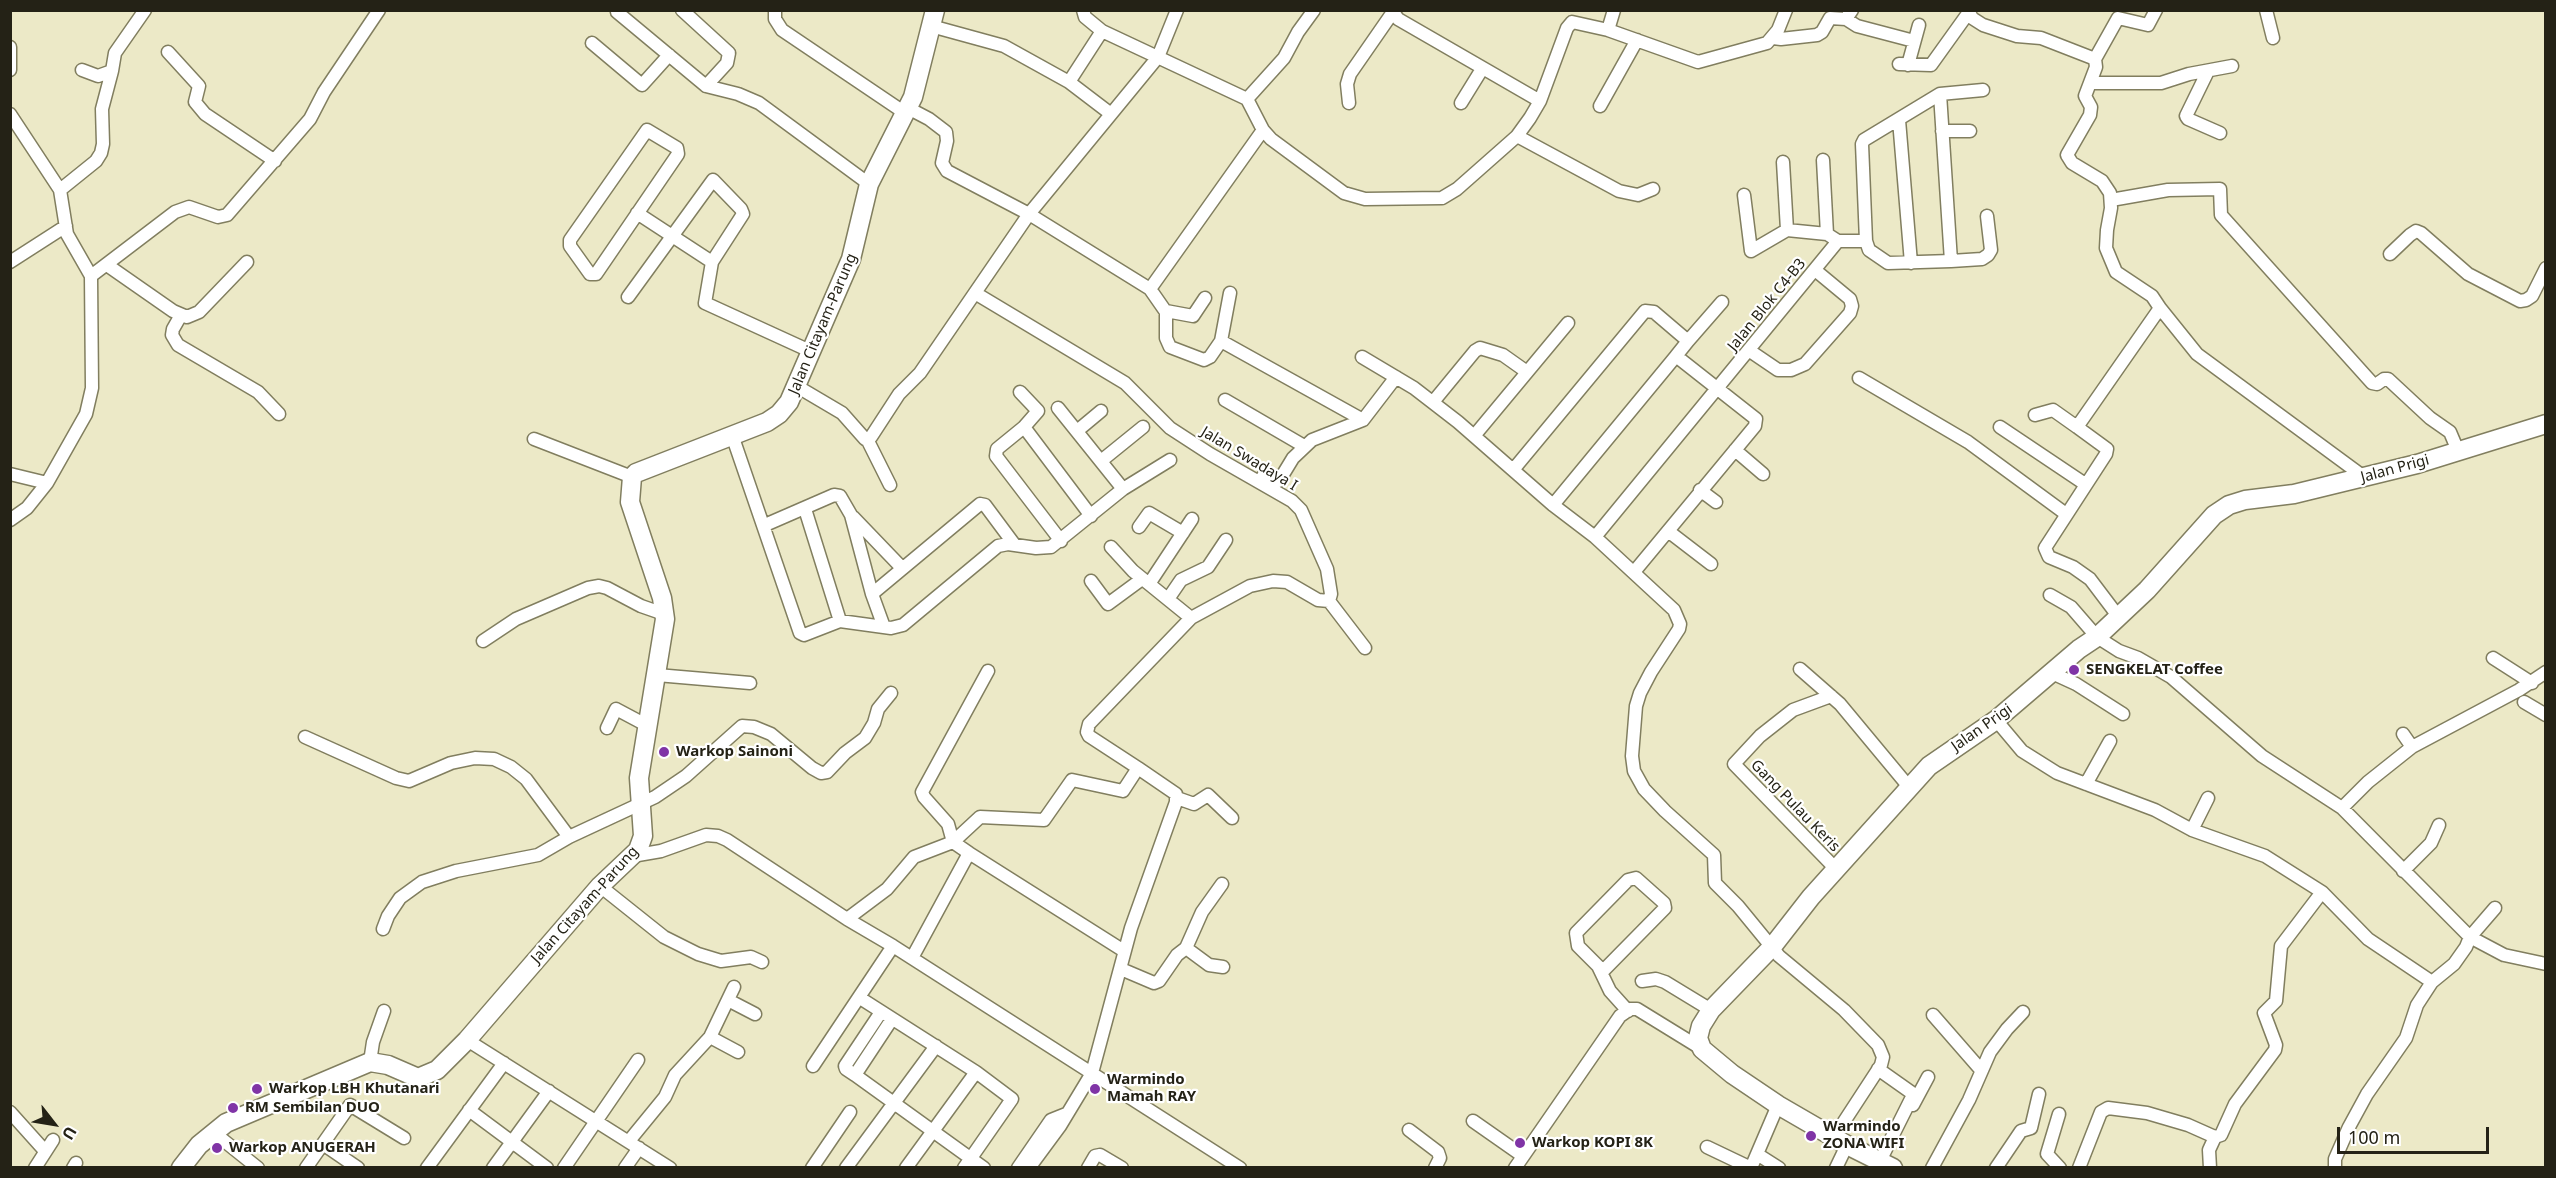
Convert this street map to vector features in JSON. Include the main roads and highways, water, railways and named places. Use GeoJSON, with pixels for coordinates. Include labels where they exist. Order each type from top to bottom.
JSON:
{"type":"FeatureCollection","features":[{"type":"Feature","properties":{"kind":"place","name":"SENGKELAT Coffee"},"geometry":{"type":"Point","coordinates":[2074,670]}},
{"type":"Feature","properties":{"kind":"place","name":"Warkop Sainoni"},"geometry":{"type":"Point","coordinates":[664,752]}},
{"type":"Feature","properties":{"kind":"place","name":"Warkop LBH Khutanari"},"geometry":{"type":"Point","coordinates":[257,1089]}},
{"type":"Feature","properties":{"kind":"place","name":"Warmindo Mamah RAY"},"geometry":{"type":"Point","coordinates":[1095,1089]}},
{"type":"Feature","properties":{"kind":"place","name":"RM Sembilan DUO"},"geometry":{"type":"Point","coordinates":[233,1108]}},
{"type":"Feature","properties":{"kind":"place","name":"Warmindo ZONA WIFI"},"geometry":{"type":"Point","coordinates":[1811,1136]}},
{"type":"Feature","properties":{"kind":"place","name":"Warkop KOPI 8K"},"geometry":{"type":"Point","coordinates":[1520,1143]}},
{"type":"Feature","properties":{"kind":"place","name":"Warkop ANUGERAH"},"geometry":{"type":"Point","coordinates":[217,1148]}}]}
